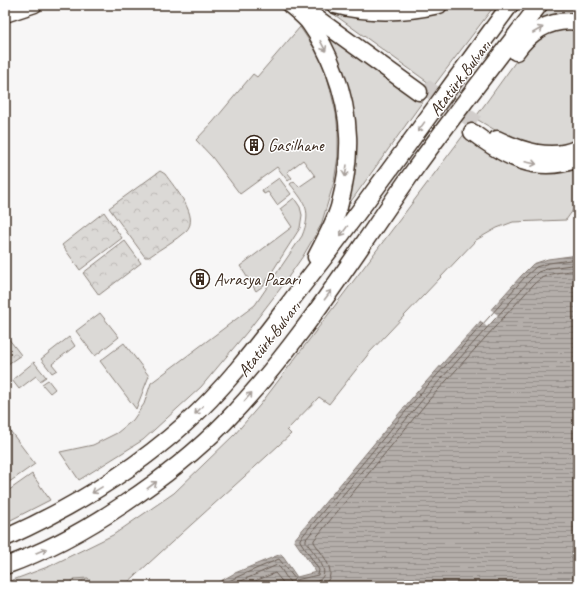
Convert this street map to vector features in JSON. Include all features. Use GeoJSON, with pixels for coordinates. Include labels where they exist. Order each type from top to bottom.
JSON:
{"type":"FeatureCollection","features":[{"type":"Feature","properties":{"kind":"highway"},"geometry":{"type":"LineString","coordinates":[[290,5],[309,23],[327,53],[344,99],[349,132],[348,159],[339,208],[304,283]]}},
{"type":"Feature","properties":{"kind":"highway"},"geometry":{"type":"LineString","coordinates":[[298,5],[421,89],[310,5]]}},
{"type":"Feature","properties":{"kind":"highway"},"geometry":{"type":"LineString","coordinates":[[335,5],[352,10],[383,12],[420,9],[439,5]]}},
{"type":"Feature","properties":{"kind":"highway","name":"Atatürk Bulvarı"},"geometry":{"type":"LineString","coordinates":[[5,538],[42,521],[113,480],[148,455],[185,424],[221,388],[260,341],[323,260],[510,5]]}},
{"type":"Feature","properties":{"kind":"highway","name":"Atatürk Bulvarı"},"geometry":{"type":"LineString","coordinates":[[5,566],[54,546],[101,520],[149,487],[194,452],[226,422],[276,364],[340,279],[417,166],[492,65],[539,5]]}},
{"type":"Feature","properties":{"kind":"highway"},"geometry":{"type":"LineString","coordinates":[[340,279],[426,170],[524,40],[536,30],[543,27],[558,22],[578,22]]}},
{"type":"Feature","properties":{"kind":"highway"},"geometry":{"type":"LineString","coordinates":[[578,148],[558,154],[532,152],[516,148],[475,128],[493,147],[512,158],[542,165],[556,164],[578,159]]}},
{"type":"Feature","properties":{"kind":"main road"},"geometry":{"type":"LineString","coordinates":[[5,15],[36,5]]}},
{"type":"Feature","properties":{"kind":"green space"},"geometry":{"type":"Polygon","coordinates":[[[461,5],[495,5],[436,83],[349,204],[346,203],[354,167],[320,27],[419,96],[429,83],[332,13],[373,19],[427,15],[461,5]]]}},
{"type":"Feature","properties":{"kind":"green space"},"geometry":{"type":"Polygon","coordinates":[[[550,5],[578,5],[578,15],[537,23],[550,5]]]}},
{"type":"Feature","properties":{"kind":"green space"},"geometry":{"type":"Polygon","coordinates":[[[300,27],[314,48],[326,72],[336,113],[338,156],[334,182],[321,225],[303,256],[280,289],[247,332],[201,387],[143,440],[79,480],[60,452],[93,445],[117,433],[133,420],[144,404],[151,383],[255,305],[302,236],[307,220],[306,208],[290,184],[294,181],[299,187],[315,176],[303,160],[287,172],[292,178],[288,181],[277,167],[240,194],[212,157],[196,140],[253,74],[257,77],[300,27]]]}},
{"type":"Feature","properties":{"kind":"green space"},"geometry":{"type":"Polygon","coordinates":[[[557,28],[578,29],[578,140],[564,145],[550,147],[537,146],[512,138],[475,118],[529,43],[557,28]]]}},
{"type":"Feature","properties":{"kind":"green space"},"geometry":{"type":"Polygon","coordinates":[[[465,133],[512,163],[531,171],[551,173],[578,167],[578,203],[566,220],[513,222],[497,228],[476,240],[370,352],[329,404],[319,397],[287,430],[291,434],[124,586],[5,586],[5,583],[50,566],[113,535],[174,493],[235,434],[260,405],[465,133]]]}},
{"type":"Feature","properties":{"kind":"green space"},"geometry":{"type":"Polygon","coordinates":[[[160,171],[165,174],[180,194],[188,210],[190,225],[186,231],[177,238],[149,257],[145,257],[109,208],[160,171]]]}},
{"type":"Feature","properties":{"kind":"green space"},"geometry":{"type":"Polygon","coordinates":[[[279,178],[291,194],[277,205],[268,192],[264,194],[262,190],[279,178]]]}},
{"type":"Feature","properties":{"kind":"green space"},"geometry":{"type":"Polygon","coordinates":[[[294,198],[300,207],[302,215],[300,228],[263,286],[256,291],[240,266],[292,227],[280,209],[294,198]]]}},
{"type":"Feature","properties":{"kind":"green space"},"geometry":{"type":"Polygon","coordinates":[[[104,212],[122,238],[80,270],[62,245],[104,212]]]}},
{"type":"Feature","properties":{"kind":"green space"},"geometry":{"type":"Polygon","coordinates":[[[125,241],[141,263],[99,295],[83,273],[125,241]]]}},
{"type":"Feature","properties":{"kind":"green space"},"geometry":{"type":"Polygon","coordinates":[[[100,313],[119,337],[95,356],[76,331],[100,313]]]}},
{"type":"Feature","properties":{"kind":"green space"},"geometry":{"type":"Polygon","coordinates":[[[5,334],[21,355],[5,366],[5,334]]]}},
{"type":"Feature","properties":{"kind":"green space"},"geometry":{"type":"Polygon","coordinates":[[[69,337],[75,346],[52,364],[57,370],[52,373],[41,359],[69,337]]]}},
{"type":"Feature","properties":{"kind":"green space"},"geometry":{"type":"Polygon","coordinates":[[[124,343],[149,376],[136,409],[100,361],[124,343]]]}},
{"type":"Feature","properties":{"kind":"green space"},"geometry":{"type":"Polygon","coordinates":[[[34,362],[46,377],[40,381],[36,376],[19,389],[12,380],[34,362]]]}},
{"type":"Feature","properties":{"kind":"green space"},"geometry":{"type":"Polygon","coordinates":[[[48,380],[55,389],[50,393],[42,384],[48,380]]]}},
{"type":"Feature","properties":{"kind":"green space"},"geometry":{"type":"Polygon","coordinates":[[[5,424],[35,464],[5,485],[5,424]]]}},
{"type":"Feature","properties":{"kind":"green space"},"geometry":{"type":"Polygon","coordinates":[[[32,474],[50,500],[5,523],[5,493],[32,474]]]}},
{"type":"Feature","properties":{"kind":"green space"},"geometry":{"type":"Polygon","coordinates":[[[88,578],[94,586],[70,586],[73,579],[88,578]]]}},
{"type":"Feature","properties":{"kind":"water"},"geometry":{"type":"Polygon","coordinates":[[[578,255],[578,586],[212,586],[235,573],[281,554],[297,577],[316,572],[294,540],[417,392],[522,275],[533,264],[548,259],[578,255]]]}},
{"type":"Feature","properties":{"kind":"pier"},"geometry":{"type":"Polygon","coordinates":[[[489,308],[499,316],[487,327],[479,319],[489,308]]]}},
{"type":"Feature","properties":{"kind":"tunnel"},"geometry":{"type":"LineString","coordinates":[[424,86],[478,124]]}},
{"type":"Feature","properties":{"kind":"place","name":"Gasilhane"},"geometry":{"type":"Point","coordinates":[254,145]}},
{"type":"Feature","properties":{"kind":"place","name":"Avrasya Pazarı"},"geometry":{"type":"Point","coordinates":[200,279]}}]}
